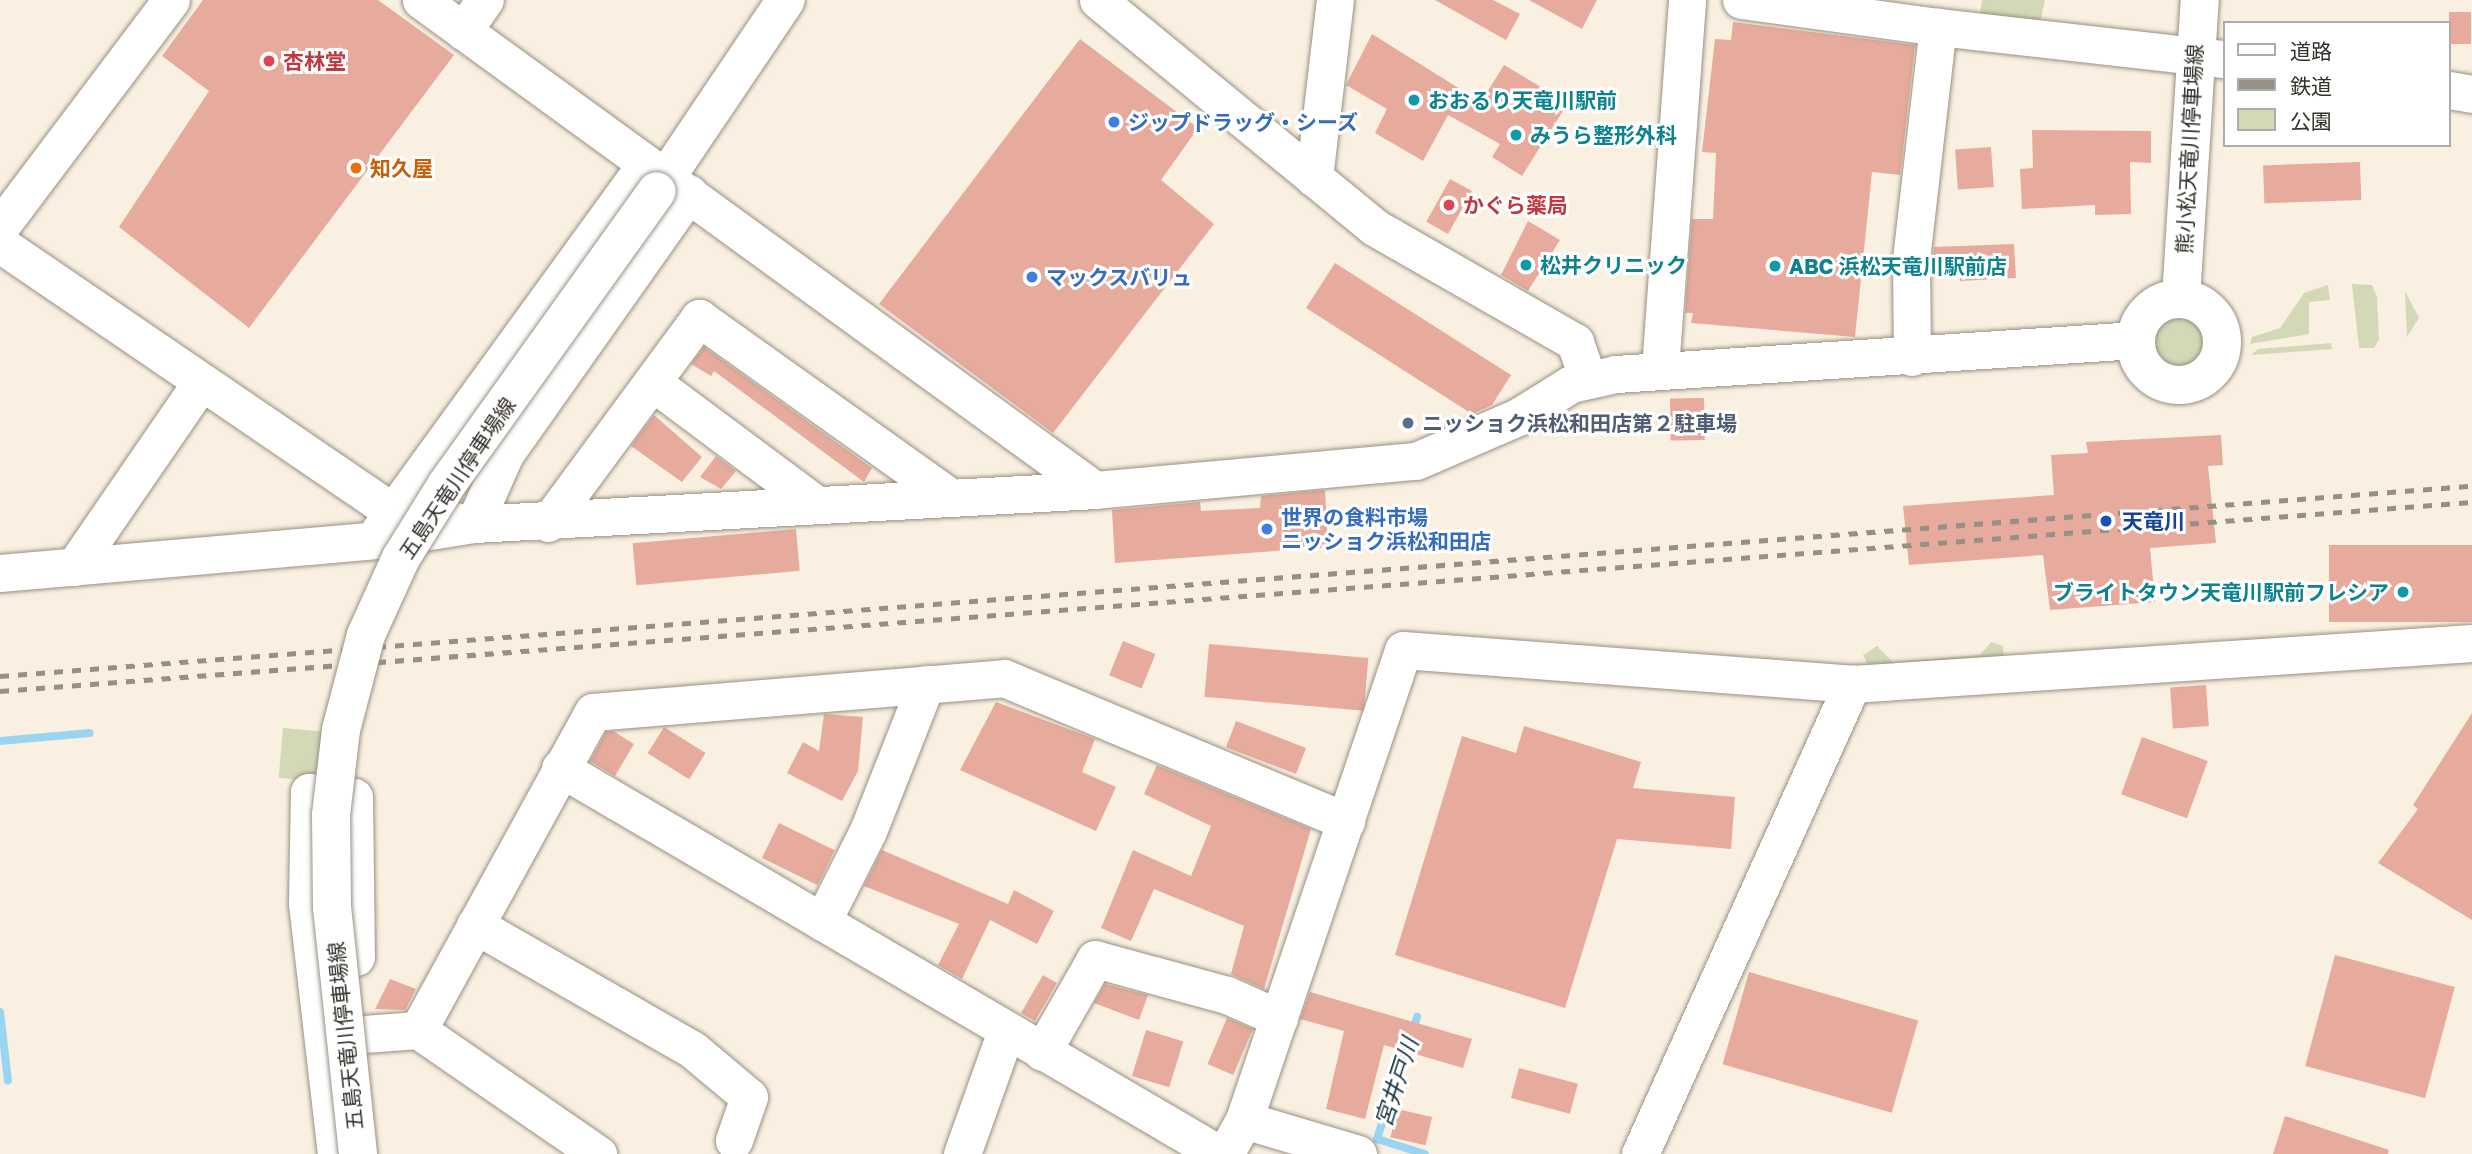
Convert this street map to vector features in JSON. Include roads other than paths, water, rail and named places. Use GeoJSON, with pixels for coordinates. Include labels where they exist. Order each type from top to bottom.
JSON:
{"type":"FeatureCollection","features":[{"type":"Feature","properties":{"kind":"main road","name":"五島天竜川停車場線"},"geometry":{"type":"LineString","coordinates":[[358,1154],[333,921],[331,815],[341,730],[366,635],[401,558],[447,484],[664,182],[786,0]]}},
{"type":"Feature","properties":{"kind":"main road","name":"熊小松天竜川停車場線"},"geometry":{"type":"LineString","coordinates":[[2181,298],[2209,56],[2200,0]]}},
{"type":"Feature","properties":{"kind":"main road"},"geometry":{"type":"LineString","coordinates":[[2181,298],[2206,308],[2221,330],[2220,357],[2203,378],[2164,383],[2143,366],[2136,340],[2155,305],[2181,298]]}},
{"type":"Feature","properties":{"kind":"street"},"geometry":{"type":"LineString","coordinates":[[0,227],[171,0]]}},
{"type":"Feature","properties":{"kind":"street"},"geometry":{"type":"LineString","coordinates":[[421,0],[664,182],[1095,490]]}},
{"type":"Feature","properties":{"kind":"street"},"geometry":{"type":"LineString","coordinates":[[463,31],[485,0]]}},
{"type":"Feature","properties":{"kind":"street"},"geometry":{"type":"LineString","coordinates":[[1098,0],[1374,227],[1575,342],[1588,379]]}},
{"type":"Feature","properties":{"kind":"street"},"geometry":{"type":"LineString","coordinates":[[1314,178],[1335,0]]}},
{"type":"Feature","properties":{"kind":"street"},"geometry":{"type":"LineString","coordinates":[[1660,369],[1687,0]]}},
{"type":"Feature","properties":{"kind":"street"},"geometry":{"type":"LineString","coordinates":[[1741,0],[1938,27],[2209,56]]}},
{"type":"Feature","properties":{"kind":"street"},"geometry":{"type":"LineString","coordinates":[[1912,357],[1911,259],[1938,27]]}},
{"type":"Feature","properties":{"kind":"street"},"geometry":{"type":"LineString","coordinates":[[2451,90],[2472,93]]}},
{"type":"Feature","properties":{"kind":"street"},"geometry":{"type":"LineString","coordinates":[[474,524],[505,454],[664,182]]}},
{"type":"Feature","properties":{"kind":"street"},"geometry":{"type":"LineString","coordinates":[[382,526],[664,182]]}},
{"type":"Feature","properties":{"kind":"street"},"geometry":{"type":"LineString","coordinates":[[0,244],[201,382],[382,526]]}},
{"type":"Feature","properties":{"kind":"street"},"geometry":{"type":"LineString","coordinates":[[548,523],[699,318],[950,497]]}},
{"type":"Feature","properties":{"kind":"street"},"geometry":{"type":"LineString","coordinates":[[0,573],[74,567],[382,526],[548,523],[1095,490],[1416,461],[1588,379],[1660,369],[1912,357],[2136,340]]}},
{"type":"Feature","properties":{"kind":"street"},"geometry":{"type":"LineString","coordinates":[[74,567],[201,382]]}},
{"type":"Feature","properties":{"kind":"street"},"geometry":{"type":"LineString","coordinates":[[652,382],[817,505]]}},
{"type":"Feature","properties":{"kind":"street"},"geometry":{"type":"LineString","coordinates":[[1225,1154],[1244,1120],[1403,650],[1852,684],[2472,643]]}},
{"type":"Feature","properties":{"kind":"street"},"geometry":{"type":"LineString","coordinates":[[418,1030],[593,712],[1003,678],[1346,821]]}},
{"type":"Feature","properties":{"kind":"street"},"geometry":{"type":"LineString","coordinates":[[822,922],[868,831],[926,684]]}},
{"type":"Feature","properties":{"kind":"street"},"geometry":{"type":"LineString","coordinates":[[1640,1154],[1852,684]]}},
{"type":"Feature","properties":{"kind":"street"},"geometry":{"type":"LineString","coordinates":[[560,768],[1219,1154]]}},
{"type":"Feature","properties":{"kind":"street"},"geometry":{"type":"LineString","coordinates":[[336,1154],[307,903],[309,792],[354,797],[351,909],[377,1154]]}},
{"type":"Feature","properties":{"kind":"street"},"geometry":{"type":"LineString","coordinates":[[475,925],[693,1050],[749,1097],[739,1149]]}},
{"type":"Feature","properties":{"kind":"street"},"geometry":{"type":"LineString","coordinates":[[1042,1052],[1095,959],[1227,995],[1279,1018]]}},
{"type":"Feature","properties":{"kind":"street"},"geometry":{"type":"LineString","coordinates":[[364,1034],[418,1030],[598,1154]]}},
{"type":"Feature","properties":{"kind":"street"},"geometry":{"type":"LineString","coordinates":[[962,1154],[1006,1031]]}},
{"type":"Feature","properties":{"kind":"street"},"geometry":{"type":"LineString","coordinates":[[1244,1120],[1358,1154]]}},
{"type":"Feature","properties":{"kind":"waterway"},"geometry":{"type":"LineString","coordinates":[[0,741],[90,733]]}},
{"type":"Feature","properties":{"kind":"waterway"},"geometry":{"type":"LineString","coordinates":[[0,1012],[8,1081]]}},
{"type":"Feature","properties":{"kind":"waterway","name":"宮井戸川"},"geometry":{"type":"LineString","coordinates":[[1413,1031],[1417,1017]]}},
{"type":"Feature","properties":{"kind":"waterway","name":"宮井戸川"},"geometry":{"type":"LineString","coordinates":[[1408,1043],[1377,1139],[1425,1154]]}},
{"type":"Feature","properties":{"kind":"railway"},"geometry":{"type":"LineString","coordinates":[[0,676],[2472,486]]}},
{"type":"Feature","properties":{"kind":"railway"},"geometry":{"type":"LineString","coordinates":[[0,691],[2472,502]]}},
{"type":"Feature","properties":{"kind":"place","name":"杏林堂"},"geometry":{"type":"Point","coordinates":[269,61]}},
{"type":"Feature","properties":{"kind":"place","name":"おおるり天竜川駅前"},"geometry":{"type":"Point","coordinates":[1414,100]}},
{"type":"Feature","properties":{"kind":"place","name":"ジップドラッグ・シーズ"},"geometry":{"type":"Point","coordinates":[1114,122]}},
{"type":"Feature","properties":{"kind":"place","name":"みうら整形外科"},"geometry":{"type":"Point","coordinates":[1516,135]}},
{"type":"Feature","properties":{"kind":"place","name":"知久屋"},"geometry":{"type":"Point","coordinates":[356,168]}},
{"type":"Feature","properties":{"kind":"place","name":"かぐら薬局"},"geometry":{"type":"Point","coordinates":[1449,205]}},
{"type":"Feature","properties":{"kind":"place","name":"松井クリニック"},"geometry":{"type":"Point","coordinates":[1526,265]}},
{"type":"Feature","properties":{"kind":"place","name":"ABC 浜松天竜川駅前店"},"geometry":{"type":"Point","coordinates":[1775,266]}},
{"type":"Feature","properties":{"kind":"place","name":"マックスバリュ"},"geometry":{"type":"Point","coordinates":[1032,277]}},
{"type":"Feature","properties":{"kind":"place","name":"ニッショク浜松和田店第２駐車場"},"geometry":{"type":"Point","coordinates":[1408,423]}},
{"type":"Feature","properties":{"kind":"place","name":"天竜川"},"geometry":{"type":"Point","coordinates":[2106,521]}},
{"type":"Feature","properties":{"kind":"place","name":"世界の食料市場 ニッショク浜松和田店"},"geometry":{"type":"Point","coordinates":[1267,529]}},
{"type":"Feature","properties":{"kind":"place","name":"ブライトタウン天竜川駅前フレシア"},"geometry":{"type":"Point","coordinates":[2403,592]}}]}
